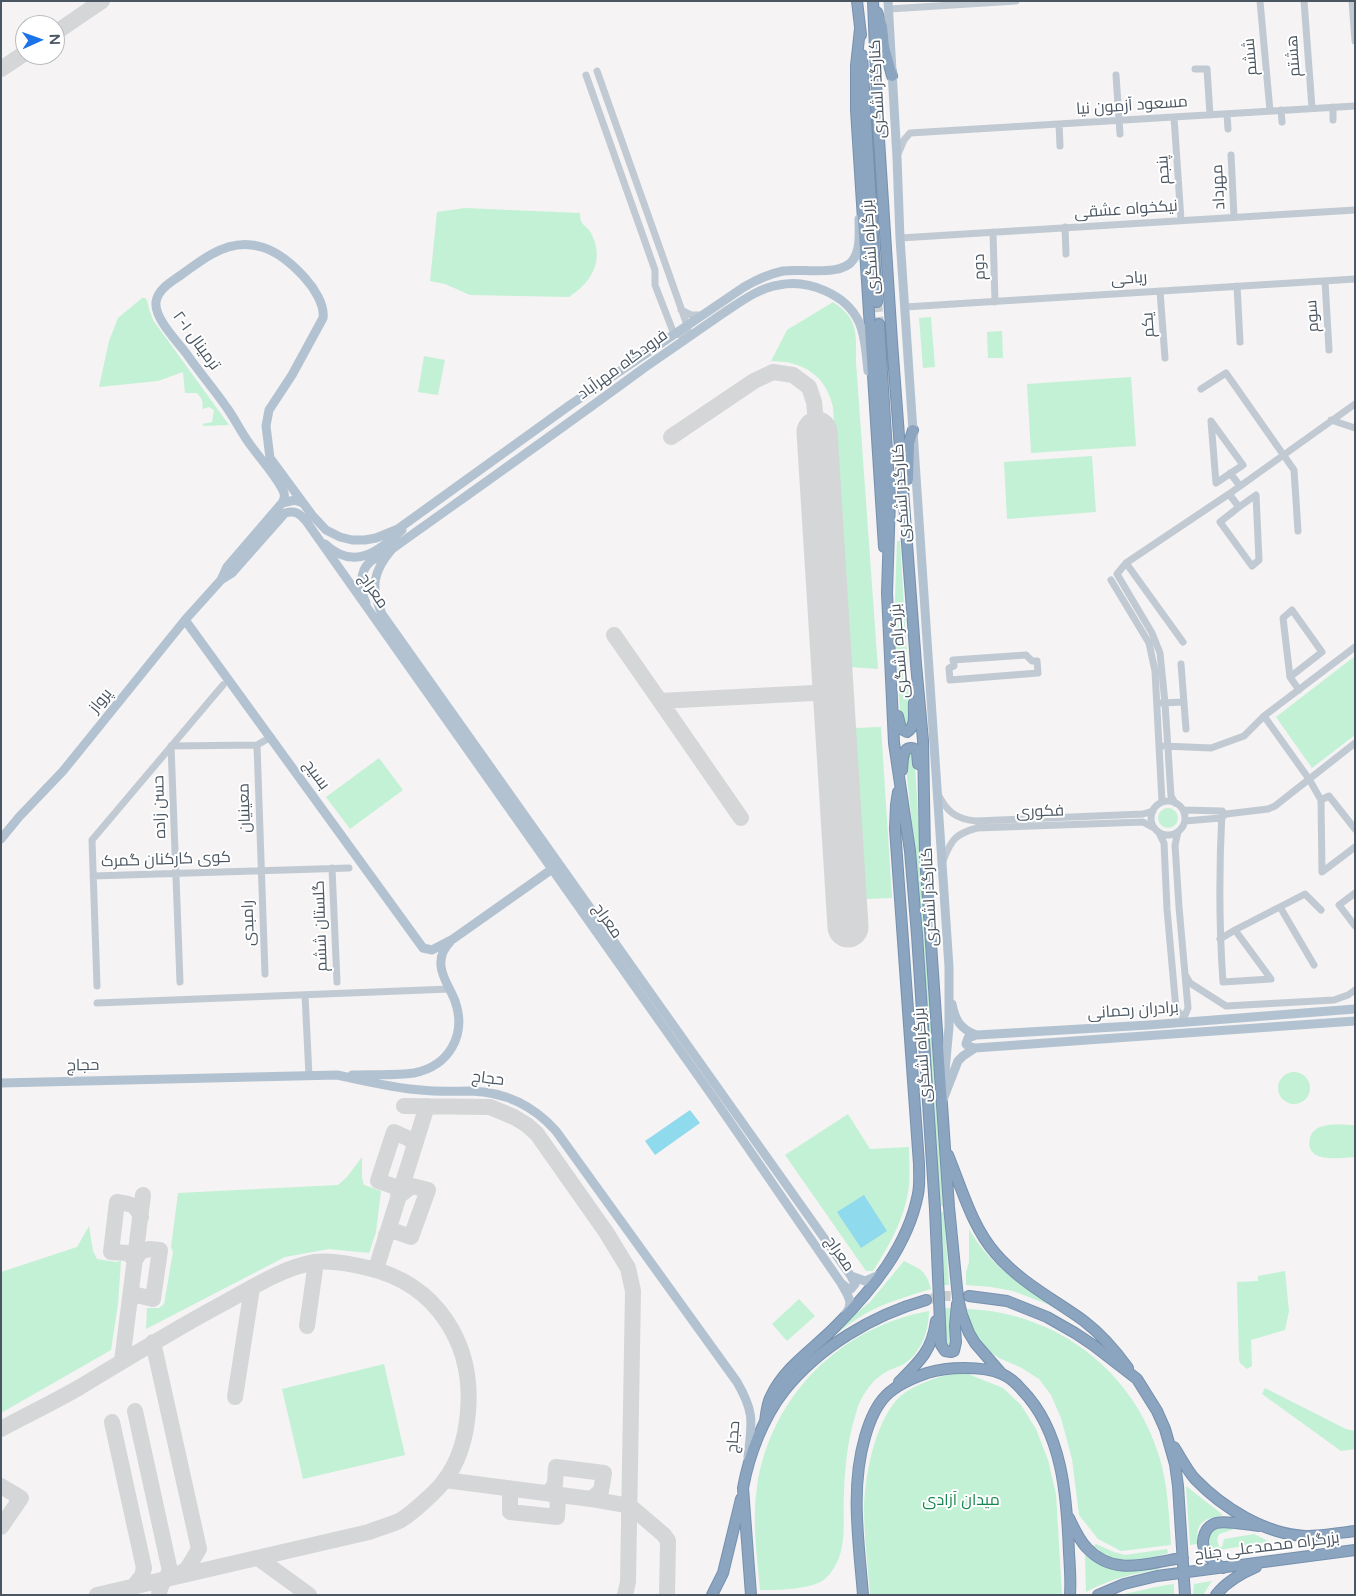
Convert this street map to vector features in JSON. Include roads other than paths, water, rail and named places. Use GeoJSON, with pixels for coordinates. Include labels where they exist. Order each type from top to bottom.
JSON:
{"type":"FeatureCollection","features":[{"type":"Feature","properties":{"kind":"highway","name":"بزرگراه لشگری"},"geometry":{"type":"LineString","coordinates":[[858,1],[877,302]]}},
{"type":"Feature","properties":{"kind":"highway","name":"بزرگراه لشگری"},"geometry":{"type":"LineString","coordinates":[[874,1],[879,134],[923,740],[925,856],[944,1145],[958,1298]]}},
{"type":"Feature","properties":{"kind":"highway"},"geometry":{"type":"LineString","coordinates":[[874,1],[882,27],[884,47],[892,76]]}},
{"type":"Feature","properties":{"kind":"highway"},"geometry":{"type":"LineString","coordinates":[[860,30],[856,66],[856,110],[887,592]]}},
{"type":"Feature","properties":{"kind":"highway","name":"بزرگراه لشگری"},"geometry":{"type":"LineString","coordinates":[[878,324],[890,499],[887,592],[894,743],[910,851],[917,935],[935,1208],[938,1303]]}},
{"type":"Feature","properties":{"kind":"highway"},"geometry":{"type":"LineString","coordinates":[[906,522],[909,443],[913,430]]}},
{"type":"Feature","properties":{"kind":"highway"},"geometry":{"type":"LineString","coordinates":[[891,671],[899,727],[907,732],[912,729],[914,724],[916,664]]}},
{"type":"Feature","properties":{"kind":"highway"},"geometry":{"type":"LineString","coordinates":[[712,1595],[722,1573],[746,1474],[764,1422],[770,1397],[787,1372],[836,1327],[882,1274],[908,1226],[918,1194],[919,1164],[895,829],[896,805],[903,754],[906,749],[912,747],[917,752],[920,823],[925,856]]}},
{"type":"Feature","properties":{"kind":"highway"},"geometry":{"type":"LineString","coordinates":[[944,1145],[974,1220],[994,1253],[1020,1275],[1085,1322],[1111,1345],[1137,1379],[1157,1411],[1169,1438],[1178,1486],[1185,1595]]}},
{"type":"Feature","properties":{"kind":"highway"},"geometry":{"type":"LineString","coordinates":[[969,1296],[1007,1301],[1047,1317],[1075,1333],[1137,1379]]}},
{"type":"Feature","properties":{"kind":"highway"},"geometry":{"type":"LineString","coordinates":[[938,1303],[941,1345],[945,1351],[951,1352],[956,1347],[958,1298]]}},
{"type":"Feature","properties":{"kind":"highway"},"geometry":{"type":"LineString","coordinates":[[958,1298],[962,1315],[972,1338],[1000,1373],[1015,1383],[1029,1397],[1046,1425],[1062,1475],[1068,1516],[1070,1595]]}},
{"type":"Feature","properties":{"kind":"highway"},"geometry":{"type":"LineString","coordinates":[[764,1422],[784,1391],[803,1370],[849,1334],[888,1313],[926,1300]]}},
{"type":"Feature","properties":{"kind":"highway"},"geometry":{"type":"LineString","coordinates":[[863,1595],[857,1490],[865,1438],[877,1408],[885,1396],[924,1358],[935,1332],[938,1303]]}},
{"type":"Feature","properties":{"kind":"highway"},"geometry":{"type":"LineString","coordinates":[[892,1389],[920,1376],[944,1369],[977,1368],[1000,1373]]}},
{"type":"Feature","properties":{"kind":"highway","name":"بزرگراه محمدعلی جناح"},"geometry":{"type":"LineString","coordinates":[[1169,1438],[1194,1478],[1232,1510],[1267,1527],[1306,1536],[1355,1531]]}},
{"type":"Feature","properties":{"kind":"highway"},"geometry":{"type":"LineString","coordinates":[[744,1488],[751,1595]]}},
{"type":"Feature","properties":{"kind":"highway"},"geometry":{"type":"LineString","coordinates":[[1068,1516],[1087,1548],[1102,1560],[1131,1567],[1182,1558]]}},
{"type":"Feature","properties":{"kind":"highway"},"geometry":{"type":"LineString","coordinates":[[1223,1568],[1208,1556],[1203,1548],[1203,1540],[1208,1528],[1218,1522],[1267,1527]]}},
{"type":"Feature","properties":{"kind":"highway","name":"بزرگراه محمدعلی جناح"},"geometry":{"type":"LineString","coordinates":[[1098,1595],[1124,1584],[1157,1576],[1355,1550]]}},
{"type":"Feature","properties":{"kind":"highway"},"geometry":{"type":"LineString","coordinates":[[1216,1595],[1244,1572],[1271,1562]]}},
{"type":"Feature","properties":{"kind":"main road","name":"کنارگذر لشکری"},"geometry":{"type":"LineString","coordinates":[[888,5],[900,238],[943,861],[949,983]]}},
{"type":"Feature","properties":{"kind":"main road","name":"فرودگاه مهرآباد"},"geometry":{"type":"LineString","coordinates":[[304,503],[326,530],[340,537],[365,540],[376,538],[398,529],[508,448],[744,287],[770,274],[799,269],[826,270],[848,266],[854,260],[858,249],[861,195]]}},
{"type":"Feature","properties":{"kind":"main road","name":"ترمینال ۱-۲"},"geometry":{"type":"LineString","coordinates":[[237,245],[264,247],[282,256],[311,285],[324,314],[292,375],[269,410],[266,426],[267,460],[226,408],[157,312],[156,302],[162,288],[212,253],[237,245]]}},
{"type":"Feature","properties":{"kind":"main road","name":"فرودگاه مهرآباد"},"geometry":{"type":"LineString","coordinates":[[378,617],[374,591],[375,580],[379,567],[392,549],[689,336],[768,287],[789,284],[810,286],[841,300],[851,311],[859,322],[864,336],[875,418]]}},
{"type":"Feature","properties":{"kind":"main road"},"geometry":{"type":"LineString","coordinates":[[508,448],[517,460]]}},
{"type":"Feature","properties":{"kind":"main road"},"geometry":{"type":"LineString","coordinates":[[267,460],[304,503]]}},
{"type":"Feature","properties":{"kind":"main road"},"geometry":{"type":"LineString","coordinates":[[267,460],[284,494],[282,503]]}},
{"type":"Feature","properties":{"kind":"main road"},"geometry":{"type":"LineString","coordinates":[[284,494],[288,496],[291,494],[293,491],[292,487]]}},
{"type":"Feature","properties":{"kind":"main road"},"geometry":{"type":"LineString","coordinates":[[282,503],[295,500],[304,503]]}},
{"type":"Feature","properties":{"kind":"main road","name":"پرواز"},"geometry":{"type":"LineString","coordinates":[[221,580],[231,561],[282,503]]}},
{"type":"Feature","properties":{"kind":"main road"},"geometry":{"type":"LineString","coordinates":[[317,537],[331,550],[344,556],[363,557],[394,537],[433,504]]}},
{"type":"Feature","properties":{"kind":"main road","name":"پرواز"},"geometry":{"type":"LineString","coordinates":[[1,839],[19,817],[63,771],[185,620],[221,580],[232,573],[285,513],[292,511],[300,514],[317,537]]}},
{"type":"Feature","properties":{"kind":"main road","name":"معراج"},"geometry":{"type":"LineString","coordinates":[[317,537],[560,864],[713,1097],[840,1283],[851,1305],[836,1327]]}},
{"type":"Feature","properties":{"kind":"main road"},"geometry":{"type":"LineString","coordinates":[[378,617],[364,599],[361,584],[364,570],[369,563],[392,549]]}},
{"type":"Feature","properties":{"kind":"main road","name":"معراج"},"geometry":{"type":"LineString","coordinates":[[378,617],[552,870],[620,956],[851,1276],[865,1281],[882,1274]]}},
{"type":"Feature","properties":{"kind":"main road","name":"بسیج"},"geometry":{"type":"LineString","coordinates":[[185,620],[423,948],[432,950],[452,939]]}},
{"type":"Feature","properties":{"kind":"main road"},"geometry":{"type":"LineString","coordinates":[[337,1075],[414,1073],[440,1061],[452,1048],[458,1029],[456,1004],[440,964],[445,947],[452,939],[560,864]]}},
{"type":"Feature","properties":{"kind":"main road"},"geometry":{"type":"LineString","coordinates":[[942,1102],[949,1028],[949,983]]}},
{"type":"Feature","properties":{"kind":"main road"},"geometry":{"type":"LineString","coordinates":[[949,983],[957,1021],[963,1029],[977,1035]]}},
{"type":"Feature","properties":{"kind":"main road","name":"برادران رحمانی"},"geometry":{"type":"LineString","coordinates":[[977,1035],[1355,1008]]}},
{"type":"Feature","properties":{"kind":"main road","name":"برادران رحمانی"},"geometry":{"type":"LineString","coordinates":[[975,1048],[1355,1021]]}},
{"type":"Feature","properties":{"kind":"main road"},"geometry":{"type":"LineString","coordinates":[[975,1048],[968,1046],[966,1041],[970,1036],[977,1035]]}},
{"type":"Feature","properties":{"kind":"main road"},"geometry":{"type":"LineString","coordinates":[[942,1102],[958,1061],[975,1048]]}},
{"type":"Feature","properties":{"kind":"main road","name":"حجاج"},"geometry":{"type":"LineString","coordinates":[[1,1083],[337,1075],[386,1086],[436,1092],[472,1091],[499,1094],[523,1103],[548,1122],[562,1139],[737,1382],[751,1414],[752,1428],[746,1474]]}},
{"type":"Feature","properties":{"kind":"main road"},"geometry":{"type":"LineString","coordinates":[[840,1283],[845,1288],[851,1289],[855,1284],[851,1276]]}},
{"type":"Feature","properties":{"kind":"street"},"geometry":{"type":"LineString","coordinates":[[888,5],[1016,1]]}},
{"type":"Feature","properties":{"kind":"street","name":"ششم"},"geometry":{"type":"LineString","coordinates":[[1260,1],[1270,111]]}},
{"type":"Feature","properties":{"kind":"street","name":"هشتم"},"geometry":{"type":"LineString","coordinates":[[1304,1],[1312,108]]}},
{"type":"Feature","properties":{"kind":"street"},"geometry":{"type":"LineString","coordinates":[[1352,1],[1355,42]]}},
{"type":"Feature","properties":{"kind":"street"},"geometry":{"type":"LineString","coordinates":[[1195,69],[1207,69],[1210,115]]}},
{"type":"Feature","properties":{"kind":"street"},"geometry":{"type":"LineString","coordinates":[[586,75],[654,270],[655,285],[674,334],[689,336],[687,325],[680,310],[597,71]]}},
{"type":"Feature","properties":{"kind":"street"},"geometry":{"type":"LineString","coordinates":[[1116,75],[1120,134]]}},
{"type":"Feature","properties":{"kind":"street","name":"مسعود آزمون نیا"},"geometry":{"type":"LineString","coordinates":[[897,158],[902,144],[910,133],[1355,106]]}},
{"type":"Feature","properties":{"kind":"street"},"geometry":{"type":"LineString","coordinates":[[1332,107],[1334,120]]}},
{"type":"Feature","properties":{"kind":"street"},"geometry":{"type":"LineString","coordinates":[[1281,110],[1282,122]]}},
{"type":"Feature","properties":{"kind":"street"},"geometry":{"type":"LineString","coordinates":[[1227,114],[1228,129]]}},
{"type":"Feature","properties":{"kind":"street","name":"پنجم"},"geometry":{"type":"LineString","coordinates":[[1174,117],[1181,220]]}},
{"type":"Feature","properties":{"kind":"street"},"geometry":{"type":"LineString","coordinates":[[1059,124],[1060,146]]}},
{"type":"Feature","properties":{"kind":"street","name":"مهرداد"},"geometry":{"type":"LineString","coordinates":[[1231,155],[1234,217]]}},
{"type":"Feature","properties":{"kind":"street","name":"نیکخواه عشقی"},"geometry":{"type":"LineString","coordinates":[[900,238],[1355,210]]}},
{"type":"Feature","properties":{"kind":"street"},"geometry":{"type":"LineString","coordinates":[[1065,227],[1066,254]]}},
{"type":"Feature","properties":{"kind":"street","name":"دوم"},"geometry":{"type":"LineString","coordinates":[[993,232],[995,302]]}},
{"type":"Feature","properties":{"kind":"street","name":"ریاحی"},"geometry":{"type":"LineString","coordinates":[[905,307],[1355,279]]}},
{"type":"Feature","properties":{"kind":"street","name":"سوم"},"geometry":{"type":"LineString","coordinates":[[1325,281],[1329,350]]}},
{"type":"Feature","properties":{"kind":"street"},"geometry":{"type":"LineString","coordinates":[[1237,286],[1240,342]]}},
{"type":"Feature","properties":{"kind":"street","name":"یکم"},"geometry":{"type":"LineString","coordinates":[[1160,291],[1165,358]]}},
{"type":"Feature","properties":{"kind":"street"},"geometry":{"type":"LineString","coordinates":[[680,310],[691,316],[703,315]]}},
{"type":"Feature","properties":{"kind":"street"},"geometry":{"type":"LineString","coordinates":[[1201,389],[1226,374],[1294,470],[1298,531]]}},
{"type":"Feature","properties":{"kind":"street"},"geometry":{"type":"LineString","coordinates":[[1223,815],[1183,810],[1175,803],[1171,796],[1160,653],[1157,643],[1117,574],[1126,562],[1230,494],[1355,404]]}},
{"type":"Feature","properties":{"kind":"street"},"geometry":{"type":"LineString","coordinates":[[1332,420],[1355,428]]}},
{"type":"Feature","properties":{"kind":"street"},"geometry":{"type":"LineString","coordinates":[[1211,421],[1243,464],[1230,473],[1216,483],[1211,421]]}},
{"type":"Feature","properties":{"kind":"street"},"geometry":{"type":"LineString","coordinates":[[1230,473],[1240,486]]}},
{"type":"Feature","properties":{"kind":"street"},"geometry":{"type":"LineString","coordinates":[[1230,494],[1239,507]]}},
{"type":"Feature","properties":{"kind":"street"},"geometry":{"type":"LineString","coordinates":[[1256,495],[1259,560],[1252,566],[1220,522],[1239,507],[1256,495]]}},
{"type":"Feature","properties":{"kind":"street"},"geometry":{"type":"LineString","coordinates":[[1126,562],[1183,642]]}},
{"type":"Feature","properties":{"kind":"street"},"geometry":{"type":"LineString","coordinates":[[1111,580],[1149,643],[1155,671],[1162,802]]}},
{"type":"Feature","properties":{"kind":"street"},"geometry":{"type":"LineString","coordinates":[[1290,677],[1322,652],[1292,610],[1283,618],[1290,677],[1299,690]]}},
{"type":"Feature","properties":{"kind":"street"},"geometry":{"type":"LineString","coordinates":[[1159,746],[1210,748],[1244,736],[1264,716],[1355,646]]}},
{"type":"Feature","properties":{"kind":"street"},"geometry":{"type":"LineString","coordinates":[[1026,655],[1032,661],[1037,661],[1038,673],[950,680],[949,668],[954,666],[954,660],[1026,655]]}},
{"type":"Feature","properties":{"kind":"street"},"geometry":{"type":"LineString","coordinates":[[1181,664],[1186,729]]}},
{"type":"Feature","properties":{"kind":"street"},"geometry":{"type":"LineString","coordinates":[[93,876],[92,840],[223,685]]}},
{"type":"Feature","properties":{"kind":"street"},"geometry":{"type":"LineString","coordinates":[[1156,703],[1184,702]]}},
{"type":"Feature","properties":{"kind":"street"},"geometry":{"type":"LineString","coordinates":[[1264,716],[1310,779],[1321,800],[1322,872],[1355,847]]}},
{"type":"Feature","properties":{"kind":"street"},"geometry":{"type":"LineString","coordinates":[[171,746],[257,744],[270,738]]}},
{"type":"Feature","properties":{"kind":"street","name":"معینیان"},"geometry":{"type":"LineString","coordinates":[[257,744],[261,871]]}},
{"type":"Feature","properties":{"kind":"street"},"geometry":{"type":"LineString","coordinates":[[1185,821],[1268,809],[1275,806],[1355,744]]}},
{"type":"Feature","properties":{"kind":"street","name":"حسن زاده"},"geometry":{"type":"LineString","coordinates":[[171,746],[180,982]]}},
{"type":"Feature","properties":{"kind":"street","name":"فکوری"},"geometry":{"type":"LineString","coordinates":[[938,794],[945,807],[952,813],[962,819],[976,821],[1143,814],[1153,811]]}},
{"type":"Feature","properties":{"kind":"street"},"geometry":{"type":"LineString","coordinates":[[1321,800],[1329,796],[1355,829]]}},
{"type":"Feature","properties":{"kind":"street"},"geometry":{"type":"LineString","coordinates":[[1175,803],[1162,802],[1155,807],[1151,820],[1164,843],[1176,1009],[1184,1020]]}},
{"type":"Feature","properties":{"kind":"street"},"geometry":{"type":"LineString","coordinates":[[1183,810],[1185,821],[1178,832],[1175,845],[1188,1008],[1184,1020]]}},
{"type":"Feature","properties":{"kind":"street"},"geometry":{"type":"LineString","coordinates":[[1223,815],[1220,939],[1223,982],[1271,979],[1235,930]]}},
{"type":"Feature","properties":{"kind":"street","name":"فکوری"},"geometry":{"type":"LineString","coordinates":[[943,861],[948,846],[954,838],[962,832],[977,828],[1143,822],[1156,830]]}},
{"type":"Feature","properties":{"kind":"street"},"geometry":{"type":"LineString","coordinates":[[1156,830],[1169,835],[1178,832]]}},
{"type":"Feature","properties":{"kind":"street","name":"گلستان ششم"},"geometry":{"type":"LineString","coordinates":[[332,868],[337,982]]}},
{"type":"Feature","properties":{"kind":"street","name":"کوی کارکنان گمرک"},"geometry":{"type":"LineString","coordinates":[[97,986],[93,876],[349,868]]}},
{"type":"Feature","properties":{"kind":"street","name":"رامبدی"},"geometry":{"type":"LineString","coordinates":[[261,871],[265,974]]}},
{"type":"Feature","properties":{"kind":"street"},"geometry":{"type":"LineString","coordinates":[[1220,939],[1305,894],[1321,910]]}},
{"type":"Feature","properties":{"kind":"street"},"geometry":{"type":"LineString","coordinates":[[1355,894],[1339,906],[1355,926]]}},
{"type":"Feature","properties":{"kind":"street"},"geometry":{"type":"LineString","coordinates":[[1168,909],[1179,907]]}},
{"type":"Feature","properties":{"kind":"street"},"geometry":{"type":"LineString","coordinates":[[1280,907],[1314,965]]}},
{"type":"Feature","properties":{"kind":"street"},"geometry":{"type":"LineString","coordinates":[[1184,972],[1190,983],[1226,1006],[1334,1000],[1348,995],[1355,990]]}},
{"type":"Feature","properties":{"kind":"street"},"geometry":{"type":"LineString","coordinates":[[98,1003],[450,989]]}},
{"type":"Feature","properties":{"kind":"street"},"geometry":{"type":"LineString","coordinates":[[1175,993],[1187,993]]}},
{"type":"Feature","properties":{"kind":"street"},"geometry":{"type":"LineString","coordinates":[[305,995],[308,1076]]}},
{"type":"Feature","properties":{"kind":"water"},"geometry":{"type":"Polygon","coordinates":[[[690,1110],[700,1123],[655,1155],[645,1141],[690,1110]]]}},
{"type":"Feature","properties":{"kind":"water"},"geometry":{"type":"Polygon","coordinates":[[[864,1195],[887,1231],[861,1248],[837,1212],[864,1195]]]}},
{"type":"Feature","properties":{"kind":"tunnel"},"geometry":{"type":"LineString","coordinates":[[877,302],[879,324]]}},
{"type":"Feature","properties":{"kind":"tunnel"},"geometry":{"type":"LineString","coordinates":[[926,1300],[943,1296],[969,1296]]}},
{"type":"Feature","properties":{"kind":"park label","name":"میدان آزادی"},"geometry":{"type":"Point","coordinates":[961,1501]}}]}
